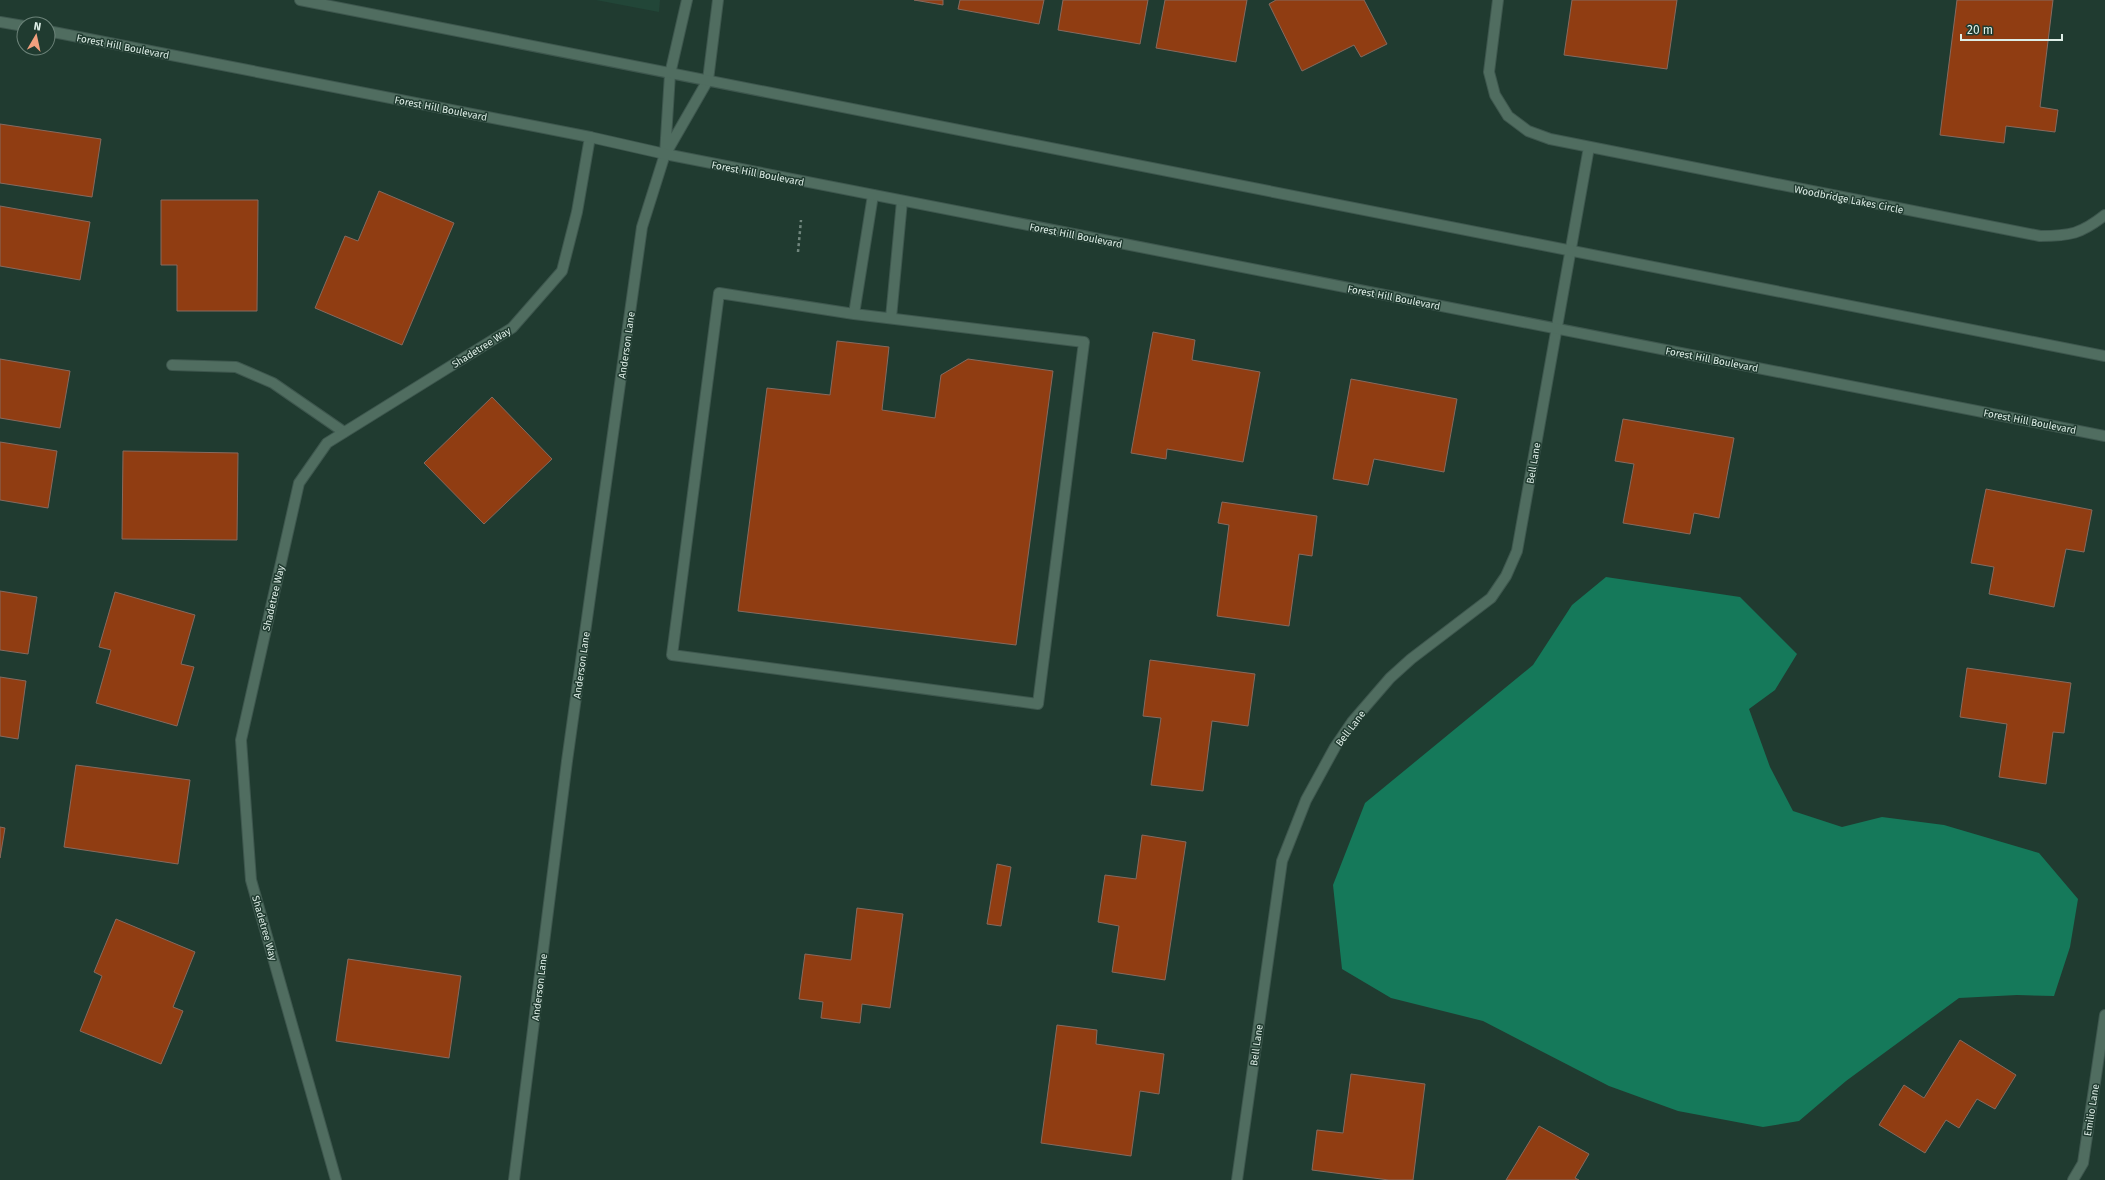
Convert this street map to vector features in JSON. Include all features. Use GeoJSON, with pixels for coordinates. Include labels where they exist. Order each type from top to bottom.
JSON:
{"type":"FeatureCollection","features":[{"type":"Feature","properties":{"kind":"street"},"geometry":{"type":"LineString","coordinates":[[300,0],[2105,356]]}},
{"type":"Feature","properties":{"kind":"street"},"geometry":{"type":"LineString","coordinates":[[665,154],[670,74],[687,0]]}},
{"type":"Feature","properties":{"kind":"street"},"geometry":{"type":"LineString","coordinates":[[665,154],[708,80],[718,0]]}},
{"type":"Feature","properties":{"kind":"street","name":"Woodbridge Lakes Circle"},"geometry":{"type":"LineString","coordinates":[[1498,0],[1489,72],[1495,95],[1508,116],[1528,131],[1550,139],[2040,236],[2064,236],[2088,228],[2105,215]]}},
{"type":"Feature","properties":{"kind":"street"},"geometry":{"type":"LineString","coordinates":[[0,22],[16,25]]}},
{"type":"Feature","properties":{"kind":"street","name":"Forest Hill Boulevard"},"geometry":{"type":"LineString","coordinates":[[56,33],[590,137],[665,154],[902,201],[2105,436]]}},
{"type":"Feature","properties":{"kind":"street","name":"Shadetree Way"},"geometry":{"type":"LineString","coordinates":[[336,1180],[252,880],[241,740],[298,483],[327,443],[512,328],[562,271],[577,212],[590,137]]}},
{"type":"Feature","properties":{"kind":"street"},"geometry":{"type":"LineString","coordinates":[[1557,329],[1589,147]]}},
{"type":"Feature","properties":{"kind":"street","name":"Anderson Lane"},"geometry":{"type":"LineString","coordinates":[[514,1180],[567,761],[642,228],[665,154]]}},
{"type":"Feature","properties":{"kind":"street"},"geometry":{"type":"LineString","coordinates":[[854,314],[873,195]]}},
{"type":"Feature","properties":{"kind":"street"},"geometry":{"type":"LineString","coordinates":[[892,318],[902,201]]}},
{"type":"Feature","properties":{"kind":"street"},"geometry":{"type":"LineString","coordinates":[[719,292],[854,314],[1084,342],[1038,704],[672,655],[719,292]]}},
{"type":"Feature","properties":{"kind":"street","name":"Bell Lane"},"geometry":{"type":"LineString","coordinates":[[1237,1180],[1282,861],[1306,800],[1335,747],[1352,722],[1390,678],[1411,659],[1490,598],[1506,576],[1517,551],[1557,329]]}},
{"type":"Feature","properties":{"kind":"street"},"geometry":{"type":"LineString","coordinates":[[172,365],[236,367],[272,383],[344,432]]}},
{"type":"Feature","properties":{"kind":"street","name":"Emilio Lane"},"geometry":{"type":"LineString","coordinates":[[2073,1180],[2083,1163],[2105,1015]]}},
{"type":"Feature","properties":{"kind":"path"},"geometry":{"type":"LineString","coordinates":[[798,252],[801,220]]}},
{"type":"Feature","properties":{"kind":"shaded area"},"geometry":{"type":"Polygon","coordinates":[[[596,0],[660,0],[659,12],[596,0]]]}},
{"type":"Feature","properties":{"kind":"shaded area"},"geometry":{"type":"Polygon","coordinates":[[[1606,577],[1740,597],[1797,654],[1775,690],[1749,709],[1770,767],[1793,811],[1842,827],[1882,817],[1944,825],[2039,853],[2078,899],[2070,947],[2054,996],[2017,995],[1959,998],[1846,1081],[1799,1121],[1763,1127],[1678,1111],[1609,1086],[1483,1021],[1391,998],[1342,969],[1333,885],[1365,803],[1533,665],[1572,605],[1606,577]]]}},
{"type":"Feature","properties":{"kind":"building"},"geometry":{"type":"Polygon","coordinates":[[[914,0],[943,0],[943,5],[914,0]]]}},
{"type":"Feature","properties":{"kind":"building"},"geometry":{"type":"Polygon","coordinates":[[[960,0],[1044,0],[1039,24],[958,9],[960,0]]]}},
{"type":"Feature","properties":{"kind":"building"},"geometry":{"type":"Polygon","coordinates":[[[1063,0],[1148,0],[1140,44],[1058,30],[1063,0]]]}},
{"type":"Feature","properties":{"kind":"building"},"geometry":{"type":"Polygon","coordinates":[[[1165,0],[1247,0],[1236,62],[1156,48],[1165,0]]]}},
{"type":"Feature","properties":{"kind":"building"},"geometry":{"type":"Polygon","coordinates":[[[1276,0],[1364,0],[1387,44],[1361,57],[1354,45],[1302,71],[1269,4],[1276,0]]]}},
{"type":"Feature","properties":{"kind":"building"},"geometry":{"type":"Polygon","coordinates":[[[1572,0],[1677,0],[1667,69],[1564,55],[1572,0]]]}},
{"type":"Feature","properties":{"kind":"building"},"geometry":{"type":"Polygon","coordinates":[[[1957,0],[2053,0],[2040,107],[2058,110],[2055,132],[2006,126],[2004,143],[1940,135],[1957,0]]]}},
{"type":"Feature","properties":{"kind":"building"},"geometry":{"type":"Polygon","coordinates":[[[0,124],[101,139],[92,197],[0,183],[0,124]]]}},
{"type":"Feature","properties":{"kind":"building"},"geometry":{"type":"Polygon","coordinates":[[[379,191],[454,223],[402,345],[315,308],[345,236],[358,241],[379,191]]]}},
{"type":"Feature","properties":{"kind":"building"},"geometry":{"type":"Polygon","coordinates":[[[161,200],[258,200],[257,311],[177,311],[177,265],[161,265],[161,200]]]}},
{"type":"Feature","properties":{"kind":"building"},"geometry":{"type":"Polygon","coordinates":[[[0,206],[90,222],[80,280],[0,266],[0,206]]]}},
{"type":"Feature","properties":{"kind":"building"},"geometry":{"type":"Polygon","coordinates":[[[1153,332],[1195,340],[1192,360],[1260,372],[1243,462],[1167,449],[1166,459],[1131,453],[1153,332]]]}},
{"type":"Feature","properties":{"kind":"building"},"geometry":{"type":"Polygon","coordinates":[[[837,341],[889,347],[882,410],[935,418],[941,375],[968,359],[1053,371],[1016,645],[738,611],[767,388],[830,395],[837,341]]]}},
{"type":"Feature","properties":{"kind":"building"},"geometry":{"type":"Polygon","coordinates":[[[0,359],[70,371],[60,428],[0,418],[0,359]]]}},
{"type":"Feature","properties":{"kind":"building"},"geometry":{"type":"Polygon","coordinates":[[[1351,379],[1457,399],[1444,472],[1374,459],[1368,485],[1333,479],[1351,379]]]}},
{"type":"Feature","properties":{"kind":"building"},"geometry":{"type":"Polygon","coordinates":[[[492,397],[552,459],[484,524],[424,463],[492,397]]]}},
{"type":"Feature","properties":{"kind":"building"},"geometry":{"type":"Polygon","coordinates":[[[1623,419],[1734,438],[1719,518],[1694,513],[1690,534],[1623,523],[1634,464],[1615,461],[1623,419]]]}},
{"type":"Feature","properties":{"kind":"building"},"geometry":{"type":"Polygon","coordinates":[[[0,442],[57,451],[48,508],[0,500],[0,442]]]}},
{"type":"Feature","properties":{"kind":"building"},"geometry":{"type":"Polygon","coordinates":[[[123,451],[238,453],[237,540],[122,539],[123,451]]]}},
{"type":"Feature","properties":{"kind":"building"},"geometry":{"type":"Polygon","coordinates":[[[1986,489],[2092,510],[2084,552],[2066,549],[2054,607],[1989,594],[1994,567],[1971,563],[1986,489]]]}},
{"type":"Feature","properties":{"kind":"building"},"geometry":{"type":"Polygon","coordinates":[[[1222,502],[1317,516],[1312,556],[1299,554],[1289,626],[1217,616],[1229,525],[1218,523],[1222,502]]]}},
{"type":"Feature","properties":{"kind":"building"},"geometry":{"type":"Polygon","coordinates":[[[0,591],[37,597],[28,654],[0,650],[0,591]]]}},
{"type":"Feature","properties":{"kind":"building"},"geometry":{"type":"Polygon","coordinates":[[[115,592],[195,615],[181,664],[194,667],[177,726],[96,703],[111,650],[99,647],[115,592]]]}},
{"type":"Feature","properties":{"kind":"building"},"geometry":{"type":"Polygon","coordinates":[[[1150,660],[1255,674],[1248,726],[1212,721],[1203,791],[1151,785],[1161,718],[1143,716],[1150,660]]]}},
{"type":"Feature","properties":{"kind":"building"},"geometry":{"type":"Polygon","coordinates":[[[1967,668],[2071,683],[2064,733],[2053,732],[2046,784],[1999,777],[2007,724],[1960,717],[1967,668]]]}},
{"type":"Feature","properties":{"kind":"building"},"geometry":{"type":"Polygon","coordinates":[[[0,677],[26,681],[18,739],[0,736],[0,677]]]}},
{"type":"Feature","properties":{"kind":"building"},"geometry":{"type":"Polygon","coordinates":[[[76,765],[190,780],[178,864],[64,847],[76,765]]]}},
{"type":"Feature","properties":{"kind":"building"},"geometry":{"type":"Polygon","coordinates":[[[0,827],[5,828],[0,858],[0,827]]]}},
{"type":"Feature","properties":{"kind":"building"},"geometry":{"type":"Polygon","coordinates":[[[1142,835],[1186,842],[1165,980],[1112,972],[1119,926],[1098,922],[1105,875],[1136,879],[1142,835]]]}},
{"type":"Feature","properties":{"kind":"building"},"geometry":{"type":"Polygon","coordinates":[[[997,864],[1011,867],[1001,926],[987,924],[997,864]]]}},
{"type":"Feature","properties":{"kind":"building"},"geometry":{"type":"Polygon","coordinates":[[[857,908],[903,914],[890,1008],[862,1004],[860,1023],[821,1018],[823,1002],[799,999],[805,954],[851,960],[857,908]]]}},
{"type":"Feature","properties":{"kind":"building"},"geometry":{"type":"Polygon","coordinates":[[[116,919],[195,952],[173,1007],[183,1011],[161,1064],[80,1031],[102,976],[94,972],[116,919]]]}},
{"type":"Feature","properties":{"kind":"building"},"geometry":{"type":"Polygon","coordinates":[[[348,959],[461,976],[449,1058],[336,1041],[348,959]]]}},
{"type":"Feature","properties":{"kind":"building"},"geometry":{"type":"Polygon","coordinates":[[[1057,1025],[1097,1030],[1096,1044],[1164,1054],[1159,1094],[1140,1091],[1131,1156],[1041,1143],[1057,1025]]]}},
{"type":"Feature","properties":{"kind":"building"},"geometry":{"type":"Polygon","coordinates":[[[1960,1040],[2016,1075],[1995,1109],[1977,1099],[1959,1128],[1946,1120],[1925,1153],[1879,1125],[1904,1085],[1924,1098],[1960,1040]]]}},
{"type":"Feature","properties":{"kind":"building"},"geometry":{"type":"Polygon","coordinates":[[[1351,1074],[1425,1084],[1413,1180],[1389,1180],[1312,1170],[1317,1130],[1343,1133],[1351,1074]]]}},
{"type":"Feature","properties":{"kind":"building"},"geometry":{"type":"Polygon","coordinates":[[[1539,1126],[1589,1154],[1575,1178],[1579,1180],[1506,1180],[1539,1126]]]}}]}
